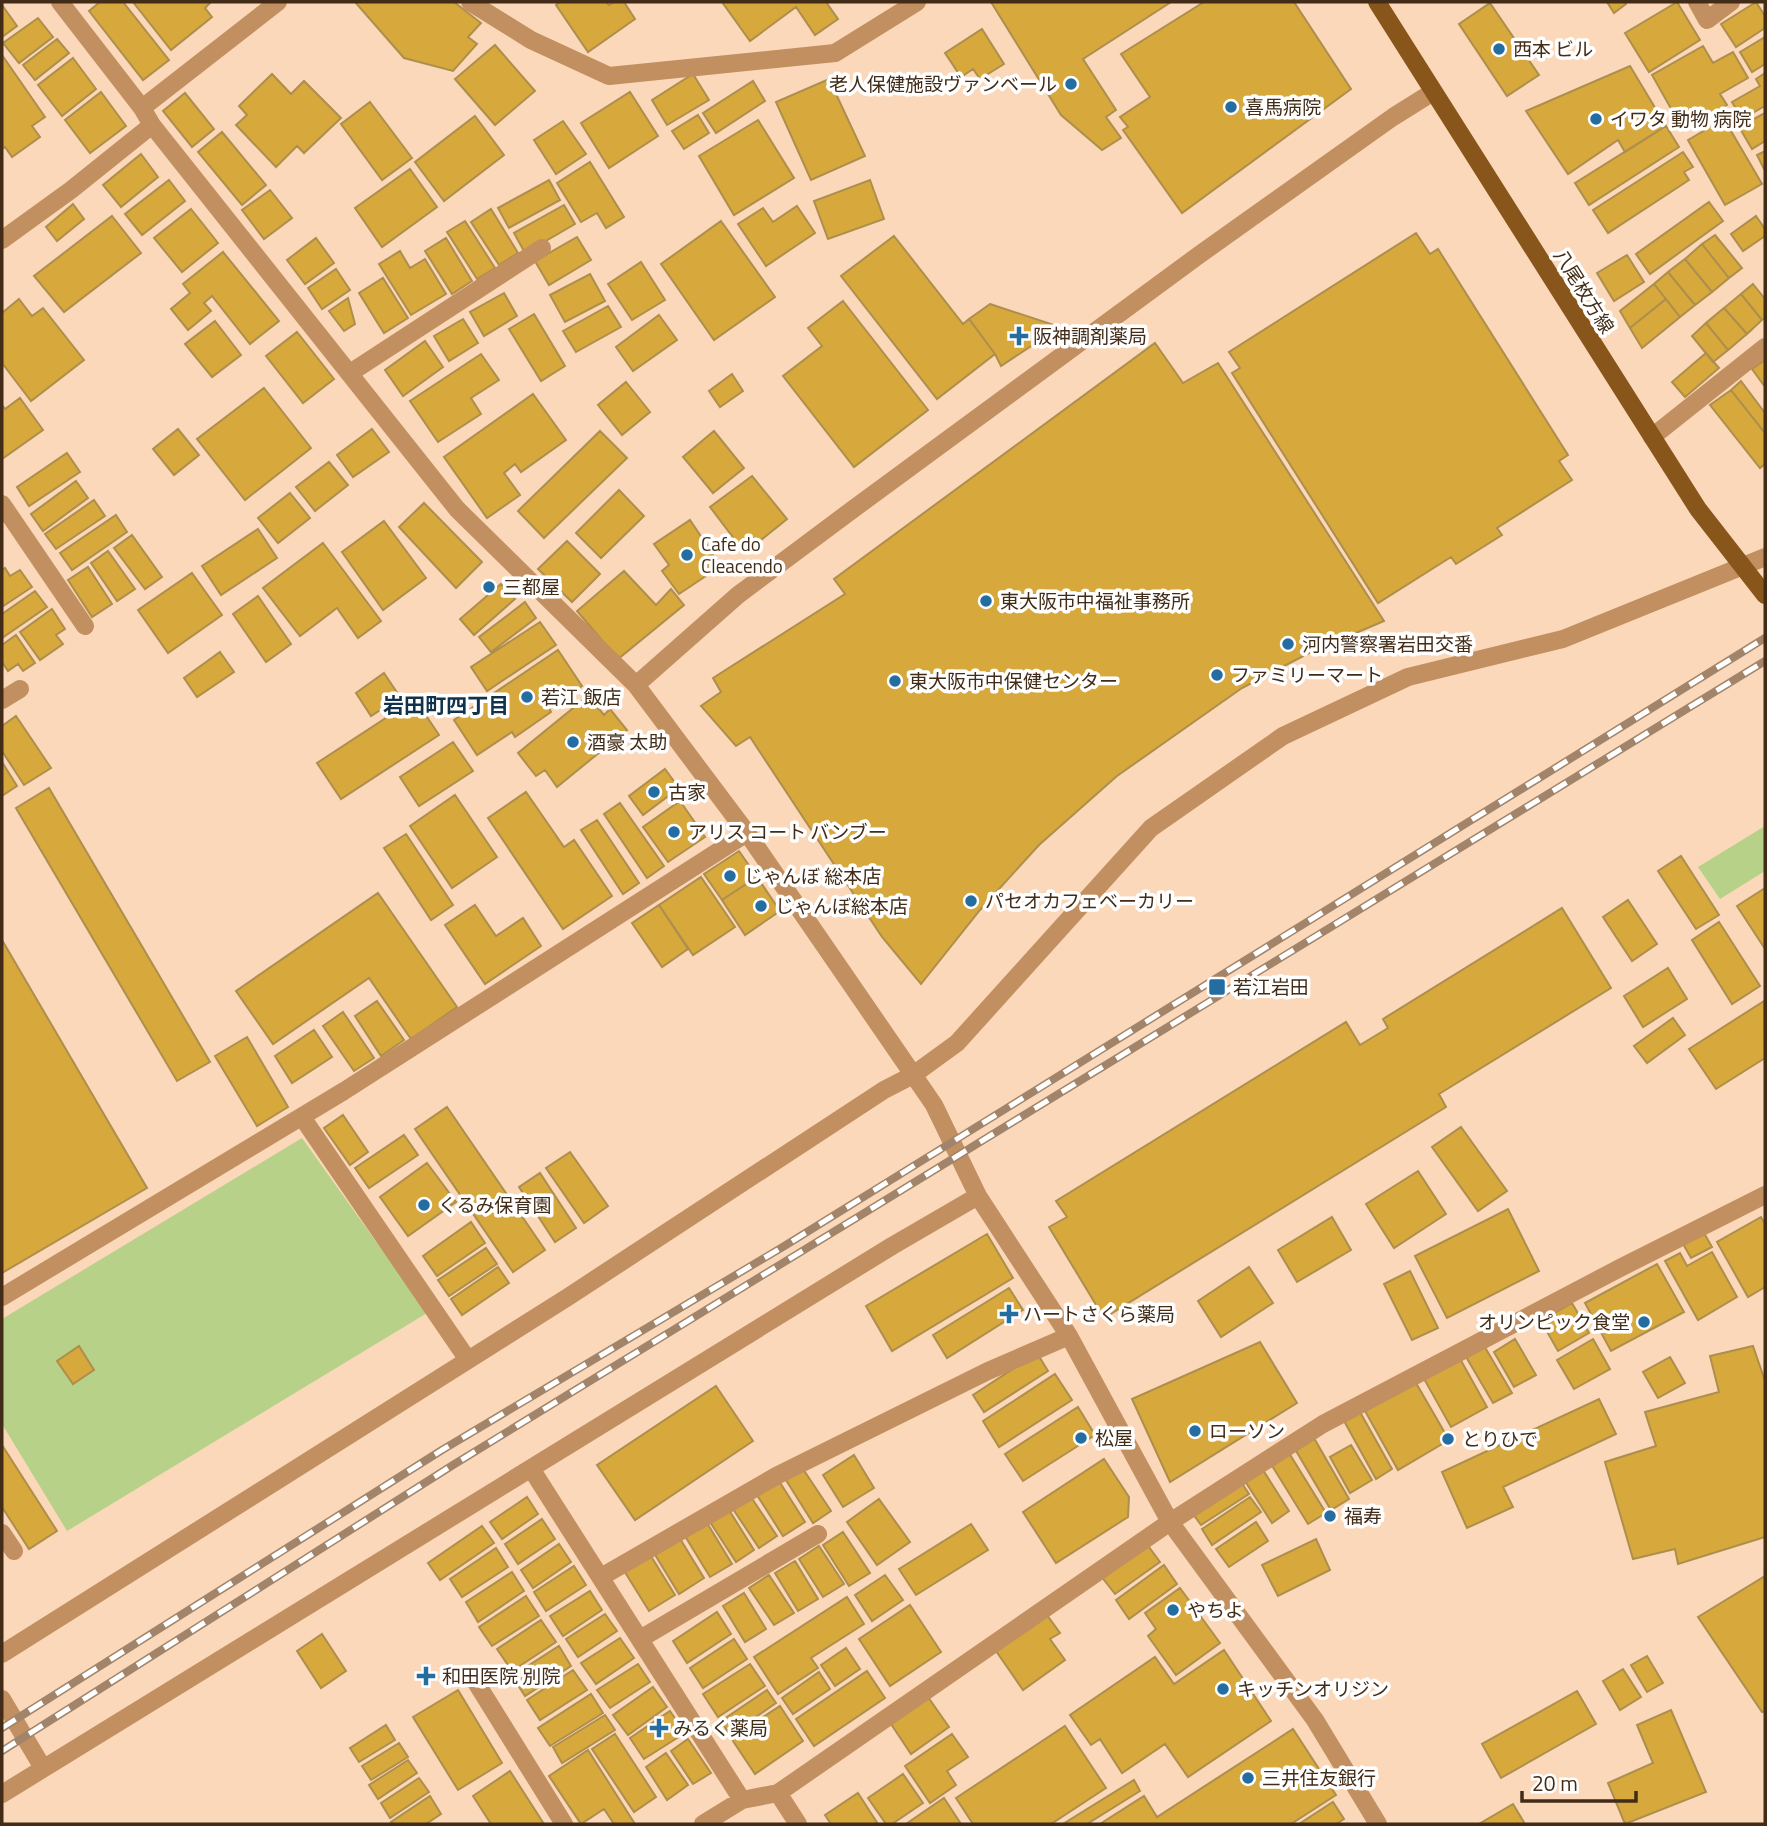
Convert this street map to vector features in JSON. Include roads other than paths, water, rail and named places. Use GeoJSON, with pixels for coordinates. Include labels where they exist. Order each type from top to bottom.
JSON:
{"type":"FeatureCollection","features":[{"type":"Feature","properties":{"kind":"main road","name":"八尾枚方線"},"geometry":{"type":"LineString","coordinates":[[1377,2],[1698,509],[1765,595]]}},
{"type":"Feature","properties":{"kind":"street"},"geometry":{"type":"LineString","coordinates":[[60,2],[142,108],[152,125],[457,509],[636,685],[747,833],[934,1105],[978,1196],[1069,1336],[1170,1522],[1315,1720],[1378,1824]]}},
{"type":"Feature","properties":{"kind":"street"},"geometry":{"type":"LineString","coordinates":[[142,108],[278,2]]}},
{"type":"Feature","properties":{"kind":"street"},"geometry":{"type":"LineString","coordinates":[[470,2],[531,40],[610,76],[835,53],[917,2]]}},
{"type":"Feature","properties":{"kind":"street"},"geometry":{"type":"LineString","coordinates":[[1697,2],[1707,20],[1731,2]]}},
{"type":"Feature","properties":{"kind":"street"},"geometry":{"type":"LineString","coordinates":[[636,685],[738,595],[852,510],[1210,248],[1393,117],[1433,92]]}},
{"type":"Feature","properties":{"kind":"street"},"geometry":{"type":"LineString","coordinates":[[2,240],[71,190],[152,125]]}},
{"type":"Feature","properties":{"kind":"street"},"geometry":{"type":"LineString","coordinates":[[350,373],[542,248]]}},
{"type":"Feature","properties":{"kind":"street"},"geometry":{"type":"LineString","coordinates":[[1652,438],[1765,347]]}},
{"type":"Feature","properties":{"kind":"street"},"geometry":{"type":"LineString","coordinates":[[2,504],[85,626]]}},
{"type":"Feature","properties":{"kind":"street"},"geometry":{"type":"LineString","coordinates":[[2,1654],[568,1297],[884,1090],[913,1075],[957,1043],[1151,828],[1283,736],[1408,677],[1563,639],[1765,557]]}},
{"type":"Feature","properties":{"kind":"street"},"geometry":{"type":"LineString","coordinates":[[2,700],[20,689]]}},
{"type":"Feature","properties":{"kind":"street"},"geometry":{"type":"LineString","coordinates":[[2,1297],[302,1117],[747,833]]}},
{"type":"Feature","properties":{"kind":"street"},"geometry":{"type":"LineString","coordinates":[[302,1117],[468,1360]]}},
{"type":"Feature","properties":{"kind":"street"},"geometry":{"type":"LineString","coordinates":[[703,1824],[742,1800],[778,1793],[1170,1522],[1323,1424],[1765,1195]]}},
{"type":"Feature","properties":{"kind":"street"},"geometry":{"type":"LineString","coordinates":[[2,1794],[892,1246],[978,1196]]}},
{"type":"Feature","properties":{"kind":"street"},"geometry":{"type":"LineString","coordinates":[[601,1577],[778,1475],[988,1371],[1069,1336]]}},
{"type":"Feature","properties":{"kind":"street"},"geometry":{"type":"LineString","coordinates":[[532,1470],[742,1800]]}},
{"type":"Feature","properties":{"kind":"street"},"geometry":{"type":"LineString","coordinates":[[2,1533],[14,1551]]}},
{"type":"Feature","properties":{"kind":"street"},"geometry":{"type":"LineString","coordinates":[[640,1639],[818,1534]]}},
{"type":"Feature","properties":{"kind":"street"},"geometry":{"type":"LineString","coordinates":[[477,1684],[564,1824]]}},
{"type":"Feature","properties":{"kind":"street"},"geometry":{"type":"LineString","coordinates":[[2,1699],[43,1768]]}},
{"type":"Feature","properties":{"kind":"street"},"geometry":{"type":"LineString","coordinates":[[778,1793],[798,1824]]}},
{"type":"Feature","properties":{"kind":"railway"},"geometry":{"type":"LineString","coordinates":[[2,1728],[442,1450],[786,1245],[1765,638]]}},
{"type":"Feature","properties":{"kind":"railway"},"geometry":{"type":"LineString","coordinates":[[2,1751],[453,1465],[1765,661]]}},
{"type":"Feature","properties":{"kind":"place","name":"西本 ビル"},"geometry":{"type":"Point","coordinates":[1499,49]}},
{"type":"Feature","properties":{"kind":"place","name":"老人保健施設ヴァンベール"},"geometry":{"type":"Point","coordinates":[1071,84]}},
{"type":"Feature","properties":{"kind":"place","name":"喜馬病院"},"geometry":{"type":"Point","coordinates":[1231,107]}},
{"type":"Feature","properties":{"kind":"place","name":"イワタ 動物 病院"},"geometry":{"type":"Point","coordinates":[1596,119]}},
{"type":"Feature","properties":{"kind":"place","name":"阪神調剤薬局"},"geometry":{"type":"Point","coordinates":[1019,336]}},
{"type":"Feature","properties":{"kind":"place","name":"Cafe do Cleacendo"},"geometry":{"type":"Point","coordinates":[687,555]}},
{"type":"Feature","properties":{"kind":"place","name":"三都屋"},"geometry":{"type":"Point","coordinates":[489,587]}},
{"type":"Feature","properties":{"kind":"place","name":"東大阪市中福祉事務所"},"geometry":{"type":"Point","coordinates":[986,601]}},
{"type":"Feature","properties":{"kind":"place","name":"河内警察署岩田交番"},"geometry":{"type":"Point","coordinates":[1288,644]}},
{"type":"Feature","properties":{"kind":"place","name":"ファミリーマート"},"geometry":{"type":"Point","coordinates":[1217,675]}},
{"type":"Feature","properties":{"kind":"place","name":"東大阪市中保健センター"},"geometry":{"type":"Point","coordinates":[895,681]}},
{"type":"Feature","properties":{"kind":"place","name":"若江 飯店"},"geometry":{"type":"Point","coordinates":[527,697]}},
{"type":"Feature","properties":{"kind":"place","name":"酒豪 太助"},"geometry":{"type":"Point","coordinates":[573,742]}},
{"type":"Feature","properties":{"kind":"place","name":"古家"},"geometry":{"type":"Point","coordinates":[654,792]}},
{"type":"Feature","properties":{"kind":"place","name":"アリス コート バンブー"},"geometry":{"type":"Point","coordinates":[674,832]}},
{"type":"Feature","properties":{"kind":"place","name":"じゃんぼ 総本店"},"geometry":{"type":"Point","coordinates":[730,876]}},
{"type":"Feature","properties":{"kind":"place","name":"パセオカフェベーカリー"},"geometry":{"type":"Point","coordinates":[971,901]}},
{"type":"Feature","properties":{"kind":"place","name":"じゃんぼ総本店"},"geometry":{"type":"Point","coordinates":[761,906]}},
{"type":"Feature","properties":{"kind":"place","name":"若江岩田"},"geometry":{"type":"Point","coordinates":[1217,987]}},
{"type":"Feature","properties":{"kind":"place","name":"くるみ保育園"},"geometry":{"type":"Point","coordinates":[424,1205]}},
{"type":"Feature","properties":{"kind":"place","name":"ハートさくら薬局"},"geometry":{"type":"Point","coordinates":[1009,1314]}},
{"type":"Feature","properties":{"kind":"place","name":"オリンピック食堂"},"geometry":{"type":"Point","coordinates":[1644,1322]}},
{"type":"Feature","properties":{"kind":"place","name":"ローソン"},"geometry":{"type":"Point","coordinates":[1195,1431]}},
{"type":"Feature","properties":{"kind":"place","name":"松屋"},"geometry":{"type":"Point","coordinates":[1081,1438]}},
{"type":"Feature","properties":{"kind":"place","name":"とりひで"},"geometry":{"type":"Point","coordinates":[1448,1439]}},
{"type":"Feature","properties":{"kind":"place","name":"福寿"},"geometry":{"type":"Point","coordinates":[1330,1516]}},
{"type":"Feature","properties":{"kind":"place","name":"やちよ"},"geometry":{"type":"Point","coordinates":[1173,1610]}},
{"type":"Feature","properties":{"kind":"place","name":"和田医院 別院"},"geometry":{"type":"Point","coordinates":[426,1676]}},
{"type":"Feature","properties":{"kind":"place","name":"キッチンオリジン"},"geometry":{"type":"Point","coordinates":[1223,1689]}},
{"type":"Feature","properties":{"kind":"place","name":"みるく薬局"},"geometry":{"type":"Point","coordinates":[659,1728]}},
{"type":"Feature","properties":{"kind":"place","name":"三井住友銀行"},"geometry":{"type":"Point","coordinates":[1248,1778]}},
{"type":"Feature","properties":{"kind":"district","name":"岩田町四丁目"},"geometry":{"type":"Point","coordinates":[446,706]}}]}
